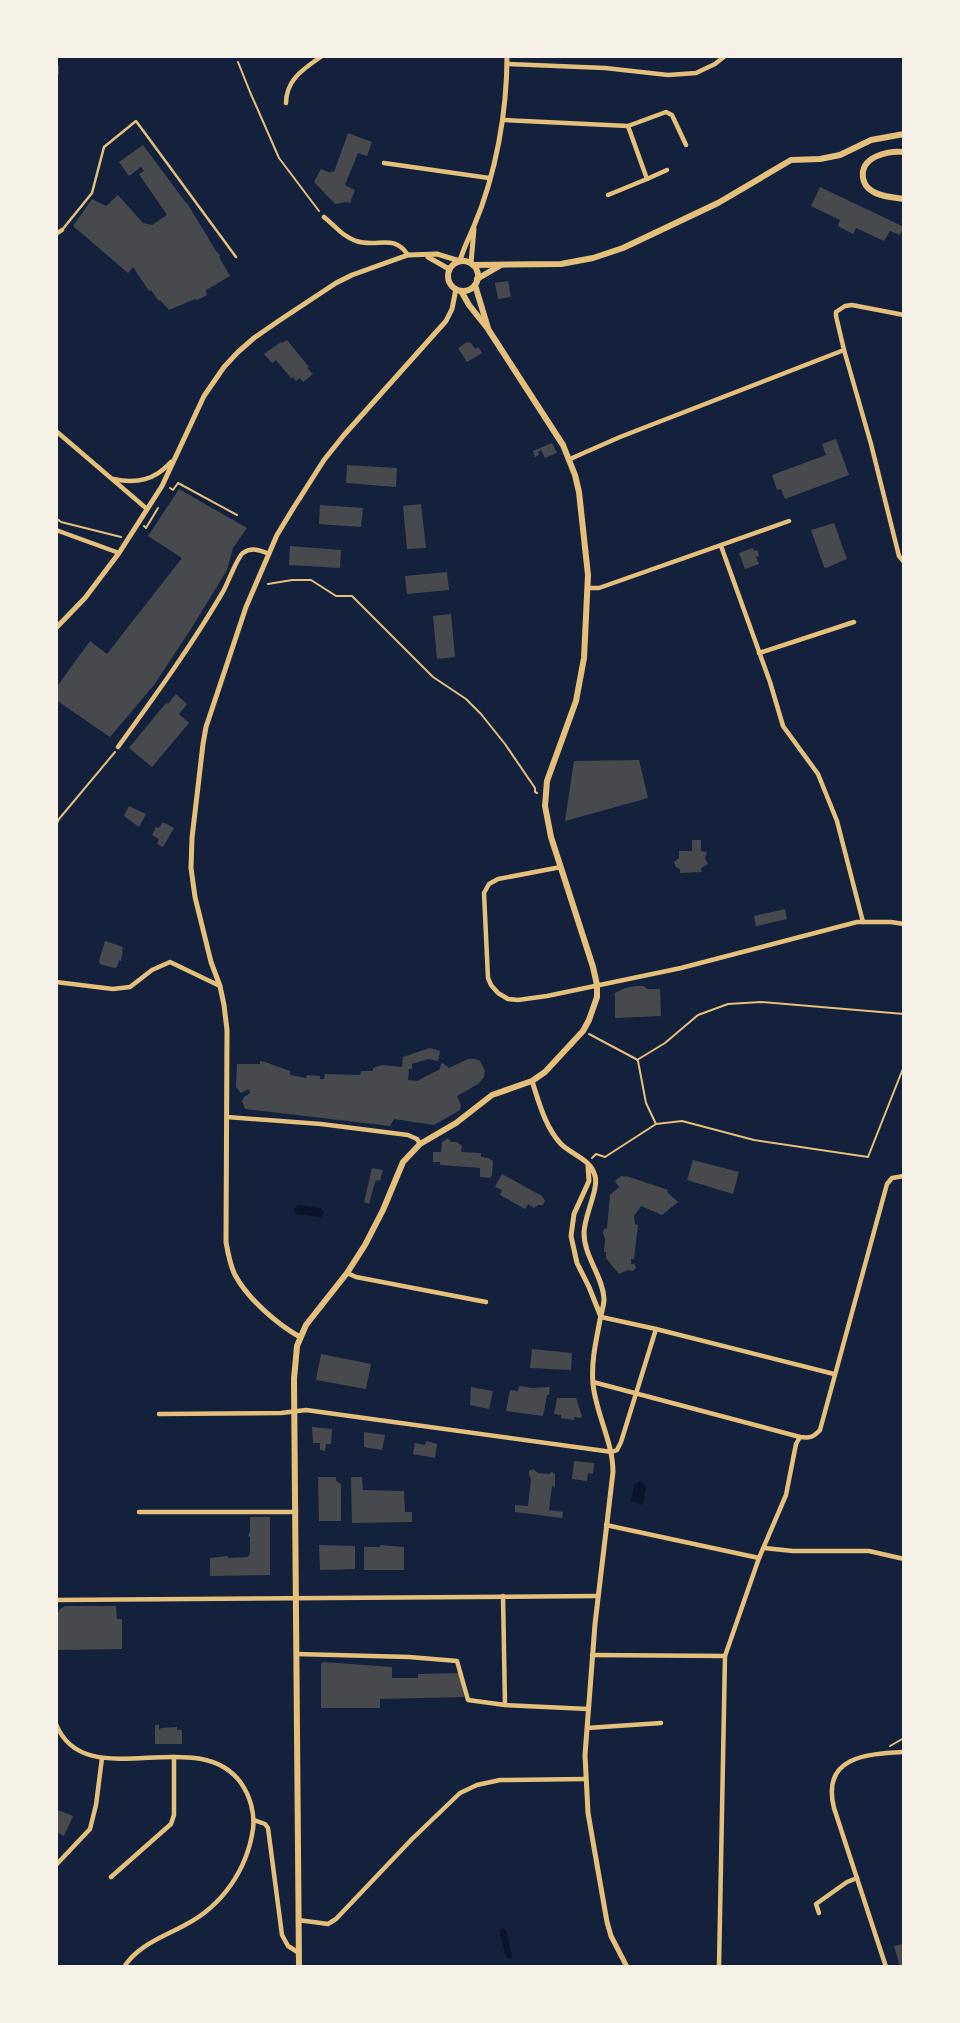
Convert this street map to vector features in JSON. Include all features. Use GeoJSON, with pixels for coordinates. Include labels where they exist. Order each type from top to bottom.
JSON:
{"type":"FeatureCollection","features":[{"type":"Feature","properties":{"kind":"main road"},"geometry":{"type":"LineString","coordinates":[[299,1967],[294,1366],[300,1337],[314,1314],[347,1273],[379,1220],[403,1162],[420,1144],[463,1118],[492,1095],[532,1081],[545,1072],[583,1031],[594,1008],[597,985],[548,826],[545,806],[550,768],[576,701],[584,658],[586,548],[579,492],[569,459],[552,426],[488,330],[459,290],[449,282],[449,269],[460,261],[472,264],[561,264],[608,253],[718,203],[791,160],[840,155],[871,140],[904,134]]}},
{"type":"Feature","properties":{"kind":"main road"},"geometry":{"type":"LineString","coordinates":[[904,152],[892,152],[872,159],[863,170],[865,186],[877,194],[904,198]]}},
{"type":"Feature","properties":{"kind":"main road"},"geometry":{"type":"LineString","coordinates":[[472,264],[477,272],[476,282],[488,330]]}},
{"type":"Feature","properties":{"kind":"main road"},"geometry":{"type":"LineString","coordinates":[[459,290],[469,289],[503,264]]}},
{"type":"Feature","properties":{"kind":"street"},"geometry":{"type":"LineString","coordinates":[[286,103],[290,82],[323,56]]}},
{"type":"Feature","properties":{"kind":"street"},"geometry":{"type":"LineString","coordinates":[[56,628],[85,598],[119,553],[162,486],[204,396],[224,367],[246,345],[336,283],[389,260],[408,255],[437,254],[460,261],[475,226],[503,120],[507,56]]}},
{"type":"Feature","properties":{"kind":"street"},"geometry":{"type":"LineString","coordinates":[[507,64],[574,66],[668,75],[696,74],[725,56]]}},
{"type":"Feature","properties":{"kind":"street"},"geometry":{"type":"LineString","coordinates":[[56,66],[56,74]]}},
{"type":"Feature","properties":{"kind":"street"},"geometry":{"type":"LineString","coordinates":[[503,120],[628,126],[666,112],[672,115],[686,145]]}},
{"type":"Feature","properties":{"kind":"street"},"geometry":{"type":"LineString","coordinates":[[628,126],[647,179]]}},
{"type":"Feature","properties":{"kind":"street"},"geometry":{"type":"LineString","coordinates":[[384,163],[489,178]]}},
{"type":"Feature","properties":{"kind":"street"},"geometry":{"type":"LineString","coordinates":[[608,195],[667,170]]}},
{"type":"Feature","properties":{"kind":"street"},"geometry":{"type":"LineString","coordinates":[[324,217],[344,236],[367,243],[397,243],[403,246],[408,255]]}},
{"type":"Feature","properties":{"kind":"street"},"geometry":{"type":"LineString","coordinates":[[472,264],[475,226]]}},
{"type":"Feature","properties":{"kind":"street"},"geometry":{"type":"LineString","coordinates":[[56,234],[62,230]]}},
{"type":"Feature","properties":{"kind":"street"},"geometry":{"type":"LineString","coordinates":[[422,255],[449,269]]}},
{"type":"Feature","properties":{"kind":"street"},"geometry":{"type":"LineString","coordinates":[[300,1337],[279,1324],[242,1286],[234,1274],[226,1242],[227,1030],[220,986],[211,962],[191,868],[191,838],[202,744],[246,607],[293,507],[324,460],[446,321],[459,290]]}},
{"type":"Feature","properties":{"kind":"street"},"geometry":{"type":"LineString","coordinates":[[904,315],[852,305],[836,312],[899,556],[904,562]]}},
{"type":"Feature","properties":{"kind":"street"},"geometry":{"type":"LineString","coordinates":[[569,459],[844,350]]}},
{"type":"Feature","properties":{"kind":"street"},"geometry":{"type":"LineString","coordinates":[[56,431],[147,509]]}},
{"type":"Feature","properties":{"kind":"street"},"geometry":{"type":"LineString","coordinates":[[111,479],[149,479],[164,470],[177,456]]}},
{"type":"Feature","properties":{"kind":"street"},"geometry":{"type":"LineString","coordinates":[[587,588],[599,588],[789,521]]}},
{"type":"Feature","properties":{"kind":"street"},"geometry":{"type":"LineString","coordinates":[[56,530],[119,553]]}},
{"type":"Feature","properties":{"kind":"street"},"geometry":{"type":"LineString","coordinates":[[721,546],[783,726],[818,774],[837,821],[863,922]]}},
{"type":"Feature","properties":{"kind":"street"},"geometry":{"type":"LineString","coordinates":[[118,747],[208,617],[233,574],[240,555],[253,550],[269,554]]}},
{"type":"Feature","properties":{"kind":"street"},"geometry":{"type":"LineString","coordinates":[[760,653],[854,622]]}},
{"type":"Feature","properties":{"kind":"street"},"geometry":{"type":"LineString","coordinates":[[561,867],[499,879],[489,884],[484,893],[488,978],[498,993],[508,999],[547,996],[681,968],[863,922],[904,924]]}},
{"type":"Feature","properties":{"kind":"street"},"geometry":{"type":"LineString","coordinates":[[56,982],[113,989],[130,987],[152,970],[170,962],[220,986]]}},
{"type":"Feature","properties":{"kind":"street"},"geometry":{"type":"LineString","coordinates":[[532,1081],[542,1111],[556,1138],[567,1150],[593,1169],[596,1183],[584,1234],[589,1258],[604,1299],[594,1352],[593,1382],[596,1402],[612,1452],[613,1472],[592,1655],[585,1779],[588,1813],[607,1922],[627,1967]]}},
{"type":"Feature","properties":{"kind":"street"},"geometry":{"type":"LineString","coordinates":[[227,1117],[321,1124],[408,1135],[417,1139],[420,1144]]}},
{"type":"Feature","properties":{"kind":"street"},"geometry":{"type":"LineString","coordinates":[[587,1163],[589,1181],[574,1214],[571,1236],[576,1263],[601,1317]]}},
{"type":"Feature","properties":{"kind":"street"},"geometry":{"type":"LineString","coordinates":[[593,1382],[809,1438],[820,1430],[887,1184],[892,1178],[904,1177]]}},
{"type":"Feature","properties":{"kind":"street"},"geometry":{"type":"LineString","coordinates":[[347,1273],[365,1279],[486,1302]]}},
{"type":"Feature","properties":{"kind":"street"},"geometry":{"type":"LineString","coordinates":[[601,1317],[834,1374]]}},
{"type":"Feature","properties":{"kind":"street"},"geometry":{"type":"LineString","coordinates":[[159,1414],[306,1410],[612,1452],[617,1450],[621,1443],[656,1329]]}},
{"type":"Feature","properties":{"kind":"street"},"geometry":{"type":"LineString","coordinates":[[719,1967],[725,1656],[759,1558],[786,1494],[796,1444],[800,1437]]}},
{"type":"Feature","properties":{"kind":"street"},"geometry":{"type":"LineString","coordinates":[[139,1511],[296,1512]]}},
{"type":"Feature","properties":{"kind":"street"},"geometry":{"type":"LineString","coordinates":[[606,1525],[759,1558]]}},
{"type":"Feature","properties":{"kind":"street"},"geometry":{"type":"LineString","coordinates":[[764,1548],[793,1551],[869,1551],[904,1559]]}},
{"type":"Feature","properties":{"kind":"street"},"geometry":{"type":"LineString","coordinates":[[56,1600],[598,1596]]}},
{"type":"Feature","properties":{"kind":"street"},"geometry":{"type":"LineString","coordinates":[[503,1597],[505,1706]]}},
{"type":"Feature","properties":{"kind":"street"},"geometry":{"type":"LineString","coordinates":[[296,1654],[457,1661],[468,1700],[505,1706],[588,1709]]}},
{"type":"Feature","properties":{"kind":"street"},"geometry":{"type":"LineString","coordinates":[[592,1655],[725,1656]]}},
{"type":"Feature","properties":{"kind":"street"},"geometry":{"type":"LineString","coordinates":[[587,1728],[661,1723]]}},
{"type":"Feature","properties":{"kind":"street"},"geometry":{"type":"LineString","coordinates":[[56,1724],[73,1747],[102,1758],[194,1757],[210,1760],[232,1772],[250,1801],[254,1820],[251,1840],[238,1873],[222,1898],[196,1919],[143,1947],[124,1967]]}},
{"type":"Feature","properties":{"kind":"street"},"geometry":{"type":"LineString","coordinates":[[886,1967],[833,1802],[834,1782],[841,1769],[853,1759],[904,1752]]}},
{"type":"Feature","properties":{"kind":"street"},"geometry":{"type":"LineString","coordinates":[[111,1877],[171,1824],[174,1815],[174,1757]]}},
{"type":"Feature","properties":{"kind":"street"},"geometry":{"type":"LineString","coordinates":[[56,1865],[90,1829],[102,1758]]}},
{"type":"Feature","properties":{"kind":"street"},"geometry":{"type":"LineString","coordinates":[[298,1920],[328,1924],[336,1919],[437,1813],[460,1793],[477,1785],[500,1780],[585,1779]]}},
{"type":"Feature","properties":{"kind":"street"},"geometry":{"type":"LineString","coordinates":[[254,1820],[268,1828],[280,1926],[286,1944],[299,1953]]}},
{"type":"Feature","properties":{"kind":"street"},"geometry":{"type":"LineString","coordinates":[[819,1913],[816,1904],[857,1878]]}},
{"type":"Feature","properties":{"kind":"lane"},"geometry":{"type":"LineString","coordinates":[[62,230],[92,193],[103,147],[136,121],[236,257]]}},
{"type":"Feature","properties":{"kind":"path"},"geometry":{"type":"LineString","coordinates":[[238,62],[279,158],[324,217]]}},
{"type":"Feature","properties":{"kind":"path"},"geometry":{"type":"LineString","coordinates":[[170,488],[173,490],[177,483],[237,515]]}},
{"type":"Feature","properties":{"kind":"path"},"geometry":{"type":"LineString","coordinates":[[139,523],[146,528],[158,508]]}},
{"type":"Feature","properties":{"kind":"path"},"geometry":{"type":"LineString","coordinates":[[56,519],[121,538]]}},
{"type":"Feature","properties":{"kind":"path"},"geometry":{"type":"LineString","coordinates":[[268,584],[311,580],[336,596],[352,596],[433,677],[466,699],[481,714],[505,744],[535,788],[535,792],[545,793]]}},
{"type":"Feature","properties":{"kind":"path"},"geometry":{"type":"LineString","coordinates":[[56,825],[118,747]]}},
{"type":"Feature","properties":{"kind":"path"},"geometry":{"type":"LineString","coordinates":[[637,1060],[665,1042],[698,1015],[728,1004],[761,1002],[904,1014],[904,1022]]}},
{"type":"Feature","properties":{"kind":"path"},"geometry":{"type":"LineString","coordinates":[[583,1031],[637,1060],[646,1103],[656,1124]]}},
{"type":"Feature","properties":{"kind":"path"},"geometry":{"type":"LineString","coordinates":[[587,1163],[596,1154],[605,1157],[656,1124],[682,1121],[754,1140],[868,1157],[904,1066]]}},
{"type":"Feature","properties":{"kind":"path"},"geometry":{"type":"LineString","coordinates":[[886,1753],[890,1746],[904,1738]]}},
{"type":"Feature","properties":{"kind":"water"},"geometry":{"type":"Polygon","coordinates":[[[297,1205],[321,1208],[324,1213],[321,1217],[296,1214],[293,1209],[297,1205]]]}},
{"type":"Feature","properties":{"kind":"water"},"geometry":{"type":"Polygon","coordinates":[[[640,1481],[646,1487],[641,1505],[631,1501],[634,1485],[640,1481]]]}},
{"type":"Feature","properties":{"kind":"water"},"geometry":{"type":"Polygon","coordinates":[[[503,1928],[506,1930],[511,1959],[506,1957],[499,1931],[503,1928]]]}},
{"type":"Feature","properties":{"kind":"building"},"geometry":{"type":"Polygon","coordinates":[[[348,133],[372,142],[367,156],[358,153],[345,185],[355,190],[350,203],[335,204],[314,182],[321,169],[334,172],[348,133]]]}},
{"type":"Feature","properties":{"kind":"building"},"geometry":{"type":"Polygon","coordinates":[[[143,145],[187,203],[221,256],[219,257],[230,276],[206,290],[207,295],[169,310],[151,290],[149,291],[133,267],[128,273],[73,226],[92,199],[106,206],[118,195],[143,223],[152,225],[167,215],[139,174],[144,171],[141,167],[129,176],[119,162],[143,145]]]}},
{"type":"Feature","properties":{"kind":"building"},"geometry":{"type":"Polygon","coordinates":[[[820,187],[904,227],[900,235],[890,231],[884,241],[856,228],[853,234],[838,226],[840,220],[811,206],[820,187]]]}},
{"type":"Feature","properties":{"kind":"building"},"geometry":{"type":"Polygon","coordinates":[[[508,281],[511,297],[498,299],[495,283],[508,281]]]}},
{"type":"Feature","properties":{"kind":"building"},"geometry":{"type":"Polygon","coordinates":[[[287,340],[313,374],[303,382],[300,378],[296,381],[291,378],[276,360],[272,363],[264,354],[287,340]]]}},
{"type":"Feature","properties":{"kind":"building"},"geometry":{"type":"Polygon","coordinates":[[[467,342],[475,349],[478,347],[482,353],[467,362],[458,348],[467,342]]]}},
{"type":"Feature","properties":{"kind":"building"},"geometry":{"type":"Polygon","coordinates":[[[836,439],[849,475],[785,499],[781,489],[777,490],[772,475],[826,455],[822,444],[836,439]]]}},
{"type":"Feature","properties":{"kind":"building"},"geometry":{"type":"Polygon","coordinates":[[[552,443],[557,453],[545,458],[541,450],[535,457],[533,451],[552,443]]]}},
{"type":"Feature","properties":{"kind":"building"},"geometry":{"type":"Polygon","coordinates":[[[347,465],[397,468],[396,487],[346,483],[347,465]]]}},
{"type":"Feature","properties":{"kind":"building"},"geometry":{"type":"Polygon","coordinates":[[[179,489],[247,528],[233,548],[227,570],[194,624],[154,685],[110,737],[56,700],[56,688],[90,641],[107,654],[182,558],[148,536],[179,489]]]}},
{"type":"Feature","properties":{"kind":"building"},"geometry":{"type":"Polygon","coordinates":[[[421,504],[426,548],[407,549],[403,506],[421,504]]]}},
{"type":"Feature","properties":{"kind":"building"},"geometry":{"type":"Polygon","coordinates":[[[320,505],[363,508],[361,527],[319,524],[320,505]]]}},
{"type":"Feature","properties":{"kind":"building"},"geometry":{"type":"Polygon","coordinates":[[[834,523],[847,559],[826,568],[811,530],[834,523]]]}},
{"type":"Feature","properties":{"kind":"building"},"geometry":{"type":"Polygon","coordinates":[[[290,546],[341,550],[340,568],[289,565],[290,546]]]}},
{"type":"Feature","properties":{"kind":"building"},"geometry":{"type":"Polygon","coordinates":[[[753,548],[754,551],[757,550],[759,564],[745,569],[739,553],[753,548]]]}},
{"type":"Feature","properties":{"kind":"building"},"geometry":{"type":"Polygon","coordinates":[[[447,572],[449,590],[407,594],[405,576],[447,572]]]}},
{"type":"Feature","properties":{"kind":"building"},"geometry":{"type":"Polygon","coordinates":[[[451,614],[455,657],[437,659],[433,616],[451,614]]]}},
{"type":"Feature","properties":{"kind":"building"},"geometry":{"type":"Polygon","coordinates":[[[176,694],[187,704],[179,714],[189,723],[152,767],[129,748],[176,694]]]}},
{"type":"Feature","properties":{"kind":"building"},"geometry":{"type":"Polygon","coordinates":[[[639,760],[648,798],[565,821],[574,761],[639,760]]]}},
{"type":"Feature","properties":{"kind":"building"},"geometry":{"type":"Polygon","coordinates":[[[129,806],[146,814],[139,827],[124,816],[129,806]]]}},
{"type":"Feature","properties":{"kind":"building"},"geometry":{"type":"Polygon","coordinates":[[[163,822],[174,828],[163,847],[157,844],[159,839],[152,835],[156,827],[159,828],[163,822]]]}},
{"type":"Feature","properties":{"kind":"building"},"geometry":{"type":"Polygon","coordinates":[[[692,840],[701,840],[701,851],[707,852],[705,858],[708,864],[701,868],[702,872],[680,873],[674,862],[679,858],[679,851],[692,851],[692,840]]]}},
{"type":"Feature","properties":{"kind":"building"},"geometry":{"type":"Polygon","coordinates":[[[785,909],[787,919],[756,926],[754,916],[785,909]]]}},
{"type":"Feature","properties":{"kind":"building"},"geometry":{"type":"Polygon","coordinates":[[[105,941],[123,947],[121,961],[119,960],[117,967],[100,964],[105,941]]]}},
{"type":"Feature","properties":{"kind":"building"},"geometry":{"type":"Polygon","coordinates":[[[636,986],[660,989],[661,1016],[615,1018],[615,993],[636,986]]]}},
{"type":"Feature","properties":{"kind":"building"},"geometry":{"type":"Polygon","coordinates":[[[430,1048],[440,1051],[438,1061],[428,1059],[412,1064],[408,1080],[417,1081],[440,1069],[443,1063],[449,1068],[468,1059],[480,1061],[485,1071],[478,1084],[457,1096],[460,1110],[434,1125],[394,1119],[390,1126],[245,1109],[242,1101],[250,1093],[249,1089],[241,1093],[236,1087],[237,1064],[260,1064],[260,1061],[290,1071],[290,1075],[306,1078],[307,1075],[320,1076],[320,1079],[324,1079],[325,1074],[360,1075],[361,1071],[373,1071],[373,1068],[382,1065],[402,1067],[403,1057],[430,1048]]]}},
{"type":"Feature","properties":{"kind":"building"},"geometry":{"type":"Polygon","coordinates":[[[448,1138],[462,1146],[461,1152],[481,1153],[481,1157],[493,1161],[490,1178],[480,1177],[480,1168],[433,1162],[433,1152],[441,1152],[442,1142],[448,1138]]]}},
{"type":"Feature","properties":{"kind":"building"},"geometry":{"type":"Polygon","coordinates":[[[693,1160],[739,1172],[733,1194],[687,1180],[693,1160]]]}},
{"type":"Feature","properties":{"kind":"building"},"geometry":{"type":"Polygon","coordinates":[[[372,1168],[383,1170],[380,1181],[375,1182],[369,1204],[364,1202],[372,1168]]]}},
{"type":"Feature","properties":{"kind":"building"},"geometry":{"type":"Polygon","coordinates":[[[502,1174],[542,1196],[545,1201],[543,1205],[534,1208],[528,1204],[525,1209],[500,1195],[502,1190],[495,1187],[502,1174]]]}},
{"type":"Feature","properties":{"kind":"building"},"geometry":{"type":"Polygon","coordinates":[[[621,1176],[668,1190],[678,1202],[662,1215],[641,1206],[634,1216],[635,1224],[638,1225],[631,1264],[636,1268],[619,1274],[606,1258],[603,1233],[604,1229],[607,1229],[610,1195],[619,1187],[615,1181],[621,1176]]]}},
{"type":"Feature","properties":{"kind":"building"},"geometry":{"type":"Polygon","coordinates":[[[532,1349],[572,1353],[571,1370],[530,1368],[532,1349]]]}},
{"type":"Feature","properties":{"kind":"building"},"geometry":{"type":"Polygon","coordinates":[[[321,1354],[371,1364],[366,1389],[316,1380],[321,1354]]]}},
{"type":"Feature","properties":{"kind":"building"},"geometry":{"type":"Polygon","coordinates":[[[519,1386],[550,1387],[543,1416],[506,1411],[510,1390],[518,1391],[519,1386]]]}},
{"type":"Feature","properties":{"kind":"building"},"geometry":{"type":"Polygon","coordinates":[[[471,1387],[493,1391],[489,1409],[470,1405],[471,1387]]]}},
{"type":"Feature","properties":{"kind":"building"},"geometry":{"type":"Polygon","coordinates":[[[557,1398],[576,1398],[581,1418],[574,1417],[574,1420],[554,1414],[557,1398]]]}},
{"type":"Feature","properties":{"kind":"building"},"geometry":{"type":"Polygon","coordinates":[[[312,1427],[332,1429],[331,1444],[326,1444],[325,1451],[320,1450],[320,1443],[313,1443],[312,1427]]]}},
{"type":"Feature","properties":{"kind":"building"},"geometry":{"type":"Polygon","coordinates":[[[364,1432],[385,1435],[382,1450],[364,1447],[364,1432]]]}},
{"type":"Feature","properties":{"kind":"building"},"geometry":{"type":"Polygon","coordinates":[[[426,1441],[437,1444],[435,1458],[413,1454],[415,1443],[425,1445],[426,1441]]]}},
{"type":"Feature","properties":{"kind":"building"},"geometry":{"type":"Polygon","coordinates":[[[574,1461],[594,1463],[593,1474],[588,1473],[587,1481],[572,1479],[574,1461]]]}},
{"type":"Feature","properties":{"kind":"building"},"geometry":{"type":"Polygon","coordinates":[[[533,1469],[538,1473],[555,1474],[555,1487],[552,1486],[549,1510],[563,1512],[562,1518],[515,1512],[515,1505],[528,1506],[531,1479],[529,1471],[533,1469]]]}},
{"type":"Feature","properties":{"kind":"building"},"geometry":{"type":"Polygon","coordinates":[[[318,1477],[336,1477],[336,1481],[341,1484],[341,1521],[319,1521],[318,1477]]]}},
{"type":"Feature","properties":{"kind":"building"},"geometry":{"type":"Polygon","coordinates":[[[351,1477],[362,1477],[363,1490],[404,1491],[405,1512],[412,1512],[412,1522],[352,1523],[351,1477]]]}},
{"type":"Feature","properties":{"kind":"building"},"geometry":{"type":"Polygon","coordinates":[[[250,1517],[270,1517],[270,1575],[210,1576],[210,1558],[248,1557],[250,1517]]]}},
{"type":"Feature","properties":{"kind":"building"},"geometry":{"type":"Polygon","coordinates":[[[319,1545],[355,1546],[355,1569],[320,1570],[319,1545]]]}},
{"type":"Feature","properties":{"kind":"building"},"geometry":{"type":"Polygon","coordinates":[[[364,1547],[404,1547],[404,1570],[364,1570],[364,1547]]]}},
{"type":"Feature","properties":{"kind":"building"},"geometry":{"type":"Polygon","coordinates":[[[65,1606],[116,1606],[117,1619],[122,1619],[122,1649],[58,1650],[57,1615],[65,1606]]]}},
{"type":"Feature","properties":{"kind":"building"},"geometry":{"type":"Polygon","coordinates":[[[323,1662],[392,1667],[392,1678],[460,1673],[464,1697],[380,1699],[380,1708],[321,1708],[323,1662]]]}},
{"type":"Feature","properties":{"kind":"building"},"geometry":{"type":"Polygon","coordinates":[[[155,1725],[159,1725],[159,1730],[177,1727],[177,1730],[182,1730],[182,1744],[155,1744],[155,1725]]]}},
{"type":"Feature","properties":{"kind":"building"},"geometry":{"type":"Polygon","coordinates":[[[56,1809],[73,1816],[64,1836],[56,1832],[56,1809]]]}},
{"type":"Feature","properties":{"kind":"building"},"geometry":{"type":"Polygon","coordinates":[[[903,1944],[904,1967],[900,1967],[894,1946],[903,1944]]]}}]}
